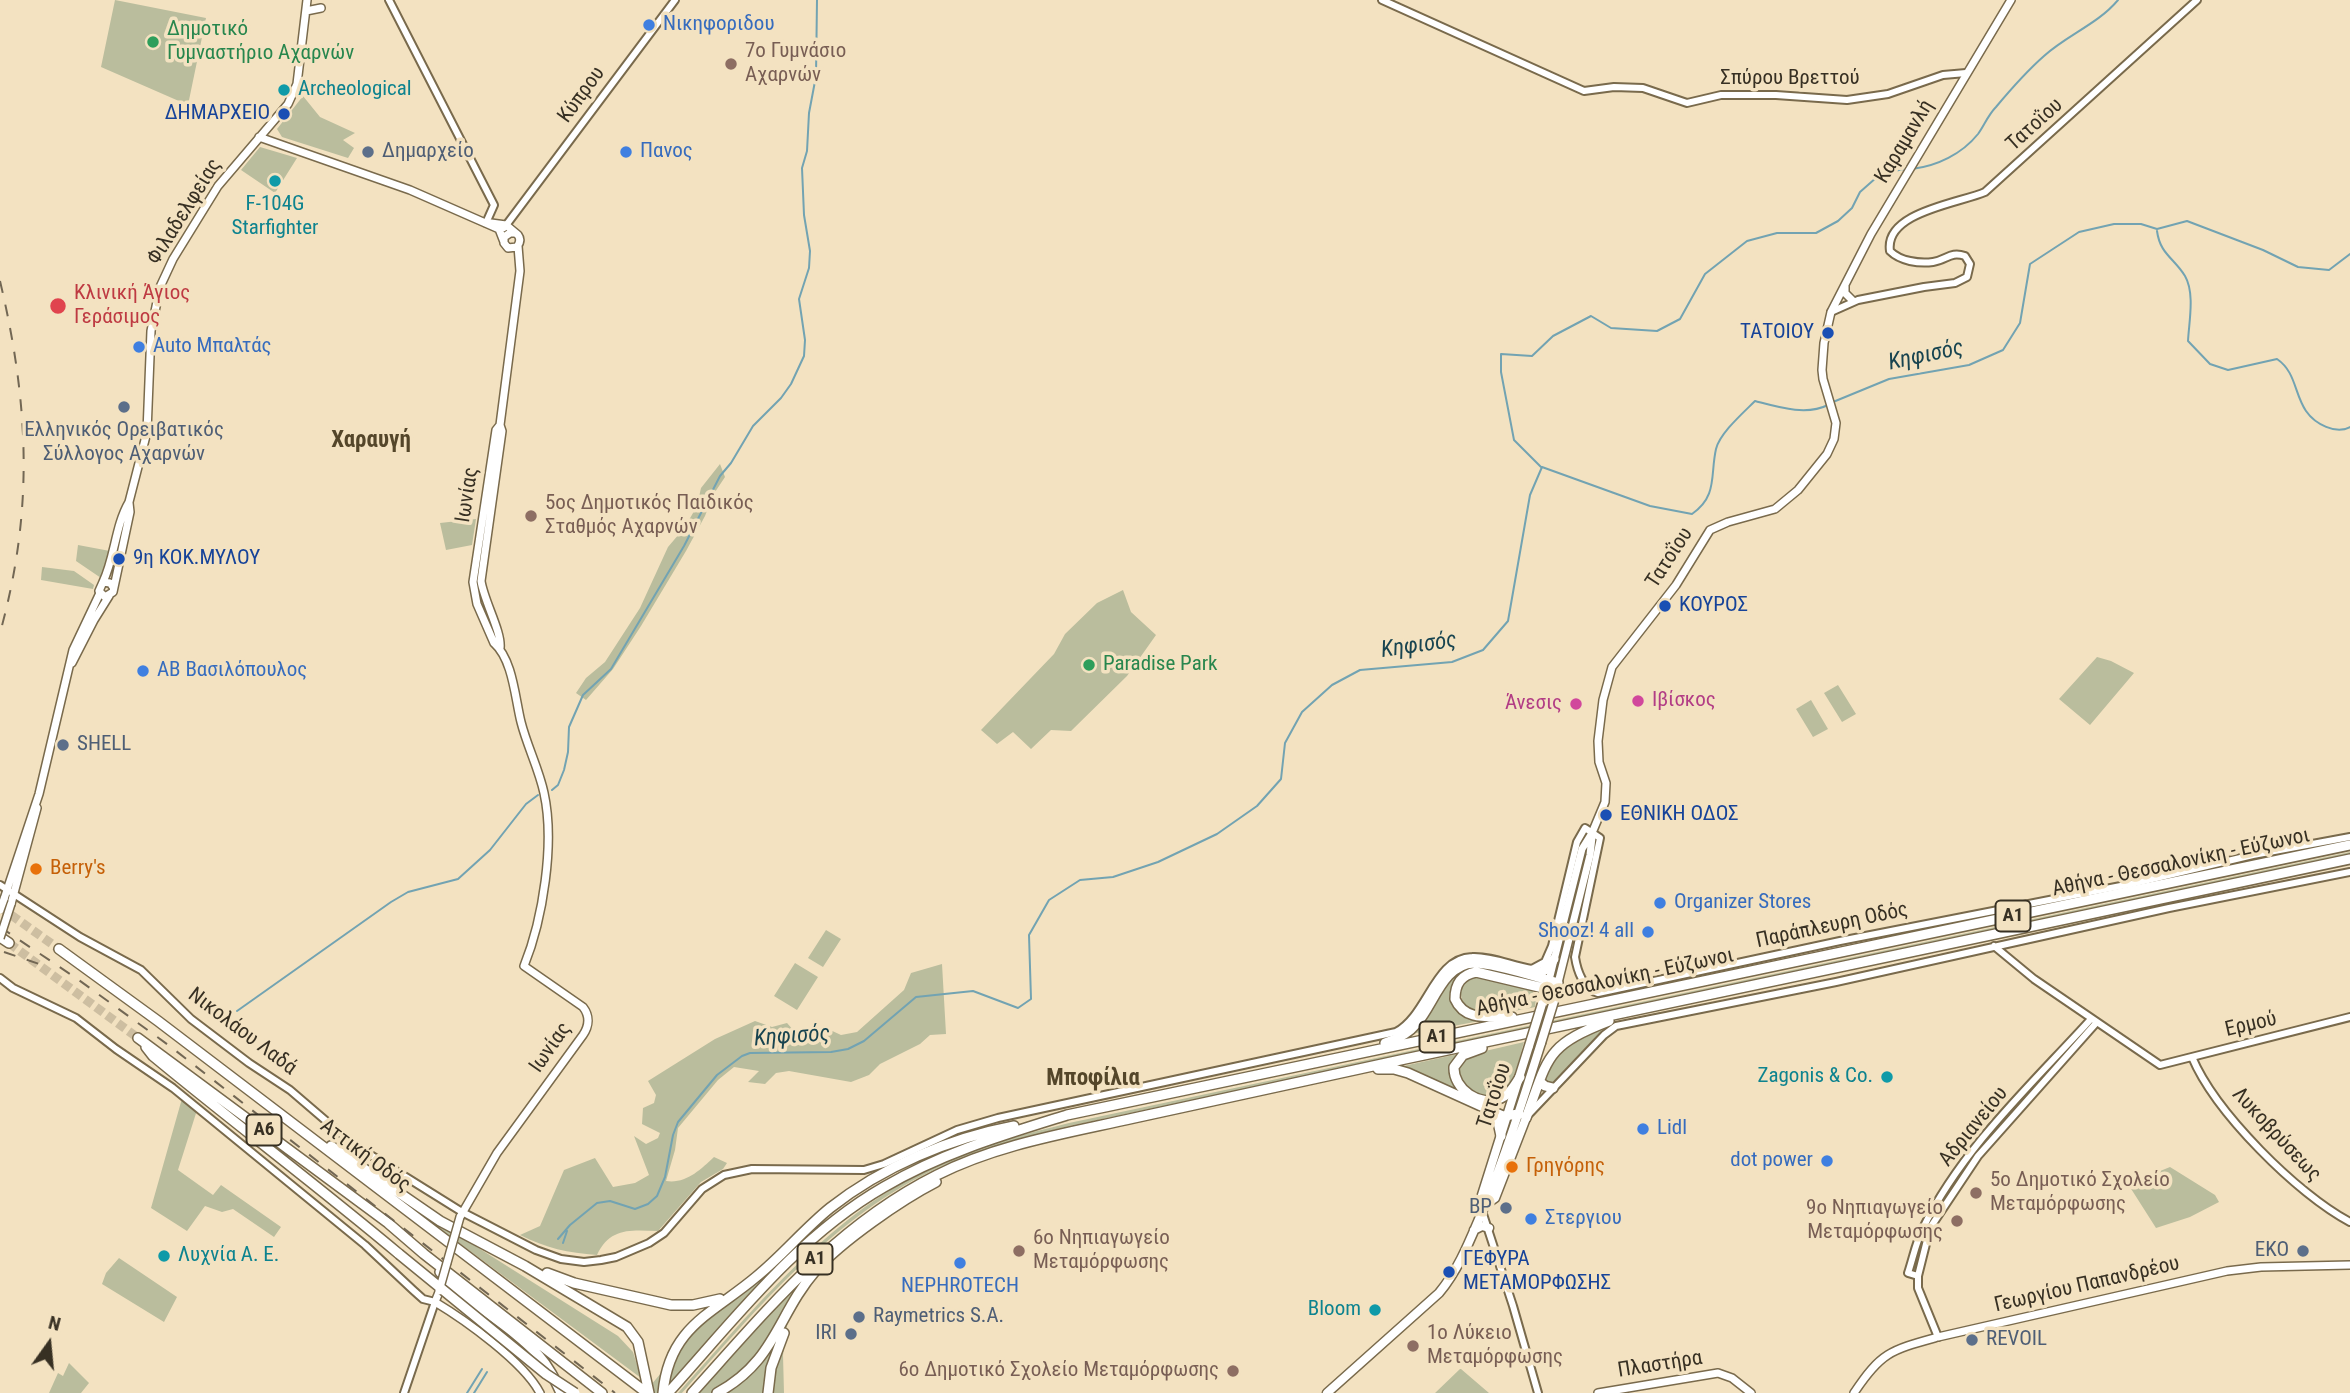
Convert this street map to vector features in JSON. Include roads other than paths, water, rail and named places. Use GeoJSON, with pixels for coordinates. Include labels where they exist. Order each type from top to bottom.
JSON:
{"type":"FeatureCollection","features":[{"type":"Feature","properties":{"kind":"highway","name":"Αθήνα - Θεσσαλονίκη - Εύζωνοι"},"geometry":{"type":"LineString","coordinates":[[668,1392],[800,1249],[882,1188],[979,1142],[1067,1115],[2350,845]]}},
{"type":"Feature","properties":{"kind":"highway","name":"Αθήνα - Θεσσαλονίκη - Εύζωνοι"},"geometry":{"type":"LineString","coordinates":[[692,1393],[811,1263],[835,1242],[906,1192],[967,1161],[1062,1134],[1355,1069],[2350,859]]}},
{"type":"Feature","properties":{"kind":"highway"},"geometry":{"type":"LineString","coordinates":[[0,938],[9,943]]}},
{"type":"Feature","properties":{"kind":"highway","name":"Αττική Οδός"},"geometry":{"type":"LineString","coordinates":[[59,949],[300,1128],[648,1393]]}},
{"type":"Feature","properties":{"kind":"highway"},"geometry":{"type":"LineString","coordinates":[[1526,979],[1542,972],[1554,959]]}},
{"type":"Feature","properties":{"kind":"highway"},"geometry":{"type":"LineString","coordinates":[[1348,1056],[1393,1040],[1410,1030],[1450,974],[1462,966],[1483,964],[1526,979],[1537,989],[1542,1004]]}},
{"type":"Feature","properties":{"kind":"highway"},"geometry":{"type":"LineString","coordinates":[[1527,1017],[1472,1016],[1460,1009],[1455,992],[1461,979],[1476,972],[1552,985]]}},
{"type":"Feature","properties":{"kind":"highway"},"geometry":{"type":"LineString","coordinates":[[1355,1069],[1402,1071],[1488,1111],[1507,1117],[1522,1116],[1556,1048],[1568,1039],[1637,1011]]}},
{"type":"Feature","properties":{"kind":"highway","name":"Αττική Οδός"},"geometry":{"type":"LineString","coordinates":[[575,1393],[546,1374],[153,1056],[138,1038],[366,1206],[602,1393]]}},
{"type":"Feature","properties":{"kind":"highway"},"geometry":{"type":"LineString","coordinates":[[1502,1039],[1460,1058],[1454,1067],[1455,1081],[1469,1094],[1494,1100],[1510,1091],[1520,1077]]}},
{"type":"Feature","properties":{"kind":"highway"},"geometry":{"type":"LineString","coordinates":[[1540,1082],[1553,1088]]}},
{"type":"Feature","properties":{"kind":"highway"},"geometry":{"type":"LineString","coordinates":[[1488,1111],[1497,1122],[1500,1136]]}},
{"type":"Feature","properties":{"kind":"highway"},"geometry":{"type":"LineString","coordinates":[[668,1392],[672,1356],[689,1328],[759,1275],[830,1209],[878,1177],[961,1139],[995,1129],[1067,1115]]}},
{"type":"Feature","properties":{"kind":"highway"},"geometry":{"type":"LineString","coordinates":[[300,1128],[333,1147],[440,1221],[611,1316],[632,1332],[638,1342],[648,1393]]}},
{"type":"Feature","properties":{"kind":"highway"},"geometry":{"type":"LineString","coordinates":[[721,1391],[752,1368],[769,1348],[817,1269],[906,1200],[959,1169],[967,1161]]}},
{"type":"Feature","properties":{"kind":"highway"},"geometry":{"type":"LineString","coordinates":[[424,1254],[447,1280],[537,1354],[547,1366],[561,1393]]}},
{"type":"Feature","properties":{"kind":"highway"},"geometry":{"type":"LineString","coordinates":[[525,1266],[574,1283],[671,1305],[693,1305],[732,1295]]}},
{"type":"Feature","properties":{"kind":"highway"},"geometry":{"type":"LineString","coordinates":[[768,1393],[774,1356],[805,1287]]}},
{"type":"Feature","properties":{"kind":"main road","name":"Φιλαδελφείας"},"geometry":{"type":"LineString","coordinates":[[103,582],[110,566],[148,432],[151,331],[160,287],[173,259],[218,186],[288,104],[295,88],[307,0]]}},
{"type":"Feature","properties":{"kind":"main road","name":"Καραμανλή"},"geometry":{"type":"LineString","coordinates":[[1835,304],[1904,178],[2011,0]]}},
{"type":"Feature","properties":{"kind":"main road"},"geometry":{"type":"LineString","coordinates":[[306,11],[321,8]]}},
{"type":"Feature","properties":{"kind":"main road"},"geometry":{"type":"LineString","coordinates":[[259,136],[400,186],[508,230],[505,244]]}},
{"type":"Feature","properties":{"kind":"main road","name":"Κύπρου"},"geometry":{"type":"LineString","coordinates":[[505,244],[508,230]]}},
{"type":"Feature","properties":{"kind":"main road","name":"Ιωνίας"},"geometry":{"type":"LineString","coordinates":[[435,1302],[461,1215],[497,1153],[587,1029],[588,1016],[583,1007],[524,966],[539,909],[550,829],[542,784],[529,750],[514,685],[499,648],[500,641],[485,601],[481,581],[521,266],[518,246],[520,239],[508,230]]}},
{"type":"Feature","properties":{"kind":"main road"},"geometry":{"type":"LineString","coordinates":[[505,244],[513,249],[518,246]]}},
{"type":"Feature","properties":{"kind":"main road"},"geometry":{"type":"LineString","coordinates":[[505,244],[521,266]]}},
{"type":"Feature","properties":{"kind":"main road"},"geometry":{"type":"LineString","coordinates":[[1845,284],[1845,293],[1852,300]]}},
{"type":"Feature","properties":{"kind":"main road","name":"Τατοΐου"},"geometry":{"type":"LineString","coordinates":[[1328,1393],[1439,1293],[1455,1271],[1483,1208],[1494,1198],[1522,1116],[1554,1002],[1554,959],[1583,848],[1605,802],[1606,783],[1599,762],[1598,741],[1606,688],[1615,661],[1676,585],[1710,530],[1775,509],[1798,490],[1830,449],[1836,433],[1834,412],[1823,379],[1822,364],[1835,304]]}},
{"type":"Feature","properties":{"kind":"main road","name":"Φιλαδελφείας"},"geometry":{"type":"LineString","coordinates":[[113,587],[130,512],[129,502]]}},
{"type":"Feature","properties":{"kind":"main road"},"geometry":{"type":"LineString","coordinates":[[0,938],[7,888],[39,794],[69,667],[76,641],[100,593],[99,587],[103,582],[110,583],[113,594],[94,620],[69,667]]}},
{"type":"Feature","properties":{"kind":"main road"},"geometry":{"type":"LineString","coordinates":[[100,593],[103,597],[109,596]]}},
{"type":"Feature","properties":{"kind":"main road"},"geometry":{"type":"LineString","coordinates":[[94,620],[99,615],[108,616]]}},
{"type":"Feature","properties":{"kind":"main road","name":"Τατοΐου"},"geometry":{"type":"LineString","coordinates":[[1483,1208],[1482,1195],[1542,1004],[1552,985],[1590,852],[1592,832]]}},
{"type":"Feature","properties":{"kind":"main road"},"geometry":{"type":"LineString","coordinates":[[0,910],[7,901]]}},
{"type":"Feature","properties":{"kind":"main road"},"geometry":{"type":"LineString","coordinates":[[1474,1230],[1482,1226],[1489,1228]]}},
{"type":"Feature","properties":{"kind":"main road","name":"Γεωργίου Παπανδρέου"},"geometry":{"type":"LineString","coordinates":[[1854,1393],[1869,1370],[1884,1356],[1898,1348],[1938,1337],[2227,1271],[2261,1267],[2350,1265]]}},
{"type":"Feature","properties":{"kind":"main road"},"geometry":{"type":"LineString","coordinates":[[435,1302],[470,1325],[511,1360],[528,1375],[540,1393]]}},
{"type":"Feature","properties":{"kind":"main road","name":"Πλαστήρα"},"geometry":{"type":"LineString","coordinates":[[1598,1393],[1713,1374],[1727,1376],[1751,1393]]}},
{"type":"Feature","properties":{"kind":"street"},"geometry":{"type":"LineString","coordinates":[[389,0],[494,205],[486,223]]}},
{"type":"Feature","properties":{"kind":"street","name":"Κύπρου"},"geometry":{"type":"LineString","coordinates":[[508,230],[517,211],[675,0]]}},
{"type":"Feature","properties":{"kind":"street","name":"Σπύρου Βρεττού"},"geometry":{"type":"LineString","coordinates":[[1382,0],[1584,91],[1614,87],[1643,88],[1687,103],[1721,95],[1776,95],[1847,100],[1888,93],[1943,75],[1966,73]]}},
{"type":"Feature","properties":{"kind":"street","name":"Τατοΐου"},"geometry":{"type":"LineString","coordinates":[[1831,313],[1851,302],[1955,283],[1967,277],[1970,264],[1965,256],[1952,253],[1932,262],[1906,260],[1890,251],[1891,238],[1903,224],[1923,211],[1985,192],[2197,0]]}},
{"type":"Feature","properties":{"kind":"street","name":"Τατοΐου"},"geometry":{"type":"LineString","coordinates":[[1835,304],[1863,300]]}},
{"type":"Feature","properties":{"kind":"street"},"geometry":{"type":"LineString","coordinates":[[461,1215],[549,1255],[576,1261],[601,1260],[635,1250],[656,1239],[702,1189],[724,1175],[752,1169],[864,1170],[884,1164],[946,1134],[998,1118],[1396,1032],[1414,1018],[1446,968],[1462,958],[1480,957],[1528,968],[1539,966],[1549,956],[1577,842],[1585,828],[1592,832]]}},
{"type":"Feature","properties":{"kind":"street","name":"Παράπλευρη Οδός"},"geometry":{"type":"LineString","coordinates":[[1592,832],[1600,838],[1575,957],[1585,983],[1591,991],[1598,993],[1840,941],[2131,884],[2243,857],[2350,838]]}},
{"type":"Feature","properties":{"kind":"street"},"geometry":{"type":"LineString","coordinates":[[1522,1116],[1616,1026],[2350,872]]}},
{"type":"Feature","properties":{"kind":"street","name":"Νικολάου Λαδά"},"geometry":{"type":"LineString","coordinates":[[7,888],[80,937],[141,970],[191,1019],[290,1090],[346,1139],[461,1215]]}},
{"type":"Feature","properties":{"kind":"street"},"geometry":{"type":"LineString","coordinates":[[1994,946],[2034,979],[2094,1020]]}},
{"type":"Feature","properties":{"kind":"street"},"geometry":{"type":"LineString","coordinates":[[0,978],[12,988],[76,1018],[173,1088],[365,1245],[412,1290],[435,1302]]}},
{"type":"Feature","properties":{"kind":"street","name":"Ερμού"},"geometry":{"type":"LineString","coordinates":[[2094,1020],[2160,1065],[2350,1017]]}},
{"type":"Feature","properties":{"kind":"street","name":"Αδριανείου"},"geometry":{"type":"LineString","coordinates":[[2094,1020],[1978,1156],[1930,1228],[1918,1276],[1908,1273],[1924,1227],[1970,1154],[2094,1020]]}},
{"type":"Feature","properties":{"kind":"street","name":"Λυκοβρύσεως"},"geometry":{"type":"LineString","coordinates":[[2192,1057],[2199,1074],[2235,1123],[2306,1194],[2350,1222]]}},
{"type":"Feature","properties":{"kind":"street"},"geometry":{"type":"LineString","coordinates":[[1483,1208],[1538,1393]]}},
{"type":"Feature","properties":{"kind":"street"},"geometry":{"type":"LineString","coordinates":[[1918,1276],[1918,1288],[1938,1337]]}},
{"type":"Feature","properties":{"kind":"street","name":"Ιωνίας"},"geometry":{"type":"LineString","coordinates":[[404,1393],[435,1302]]}},
{"type":"Feature","properties":{"kind":"waterway"},"geometry":{"type":"LineString","coordinates":[[552,790],[558,785],[564,770],[569,727],[583,695],[611,669],[684,546],[720,476],[753,426],[791,384],[804,356],[805,340],[799,299],[809,268],[810,251],[804,215],[802,168],[807,151],[809,113],[816,76],[817,0]]}},
{"type":"Feature","properties":{"kind":"waterway"},"geometry":{"type":"LineString","coordinates":[[1912,169],[1940,162],[1972,141],[1993,110],[2019,80],[2053,49],[2101,16],[2118,0]]}},
{"type":"Feature","properties":{"kind":"waterway"},"geometry":{"type":"LineString","coordinates":[[1541,467],[1514,440],[1501,372],[1501,354],[1532,356],[1553,336],[1591,316],[1611,328],[1657,331],[1680,319],[1705,274],[1747,241],[1777,233],[1816,233],[1838,221],[1852,208],[1860,192],[1877,177],[1906,169]]}},
{"type":"Feature","properties":{"kind":"waterway","name":"Κηφισός"},"geometry":{"type":"LineString","coordinates":[[1833,402],[1889,379],[1969,365],[2003,350],[2020,323],[2030,264],[2079,232],[2114,224],[2141,224],[2157,229],[2187,221],[2263,250],[2298,267],[2329,270],[2350,254]]}},
{"type":"Feature","properties":{"kind":"waterway"},"geometry":{"type":"LineString","coordinates":[[2157,231],[2164,251],[2181,270],[2188,283],[2191,308],[2188,341],[2210,364],[2228,370],[2277,359],[2288,370],[2310,416],[2332,429],[2350,427]]}},
{"type":"Feature","properties":{"kind":"waterway","name":"Κηφισός"},"geometry":{"type":"LineString","coordinates":[[558,1239],[570,1225],[597,1203],[610,1201],[635,1209],[648,1204],[657,1196],[665,1177],[678,1122],[717,1075],[742,1056],[750,1053],[831,1052],[848,1049],[864,1041],[916,997],[973,991],[1018,1008],[1031,999],[1029,935],[1049,900],[1080,880],[1113,877],[1158,862],[1217,834],[1257,806],[1281,779],[1285,743],[1302,712],[1332,685],[1360,670],[1452,662],[1483,650],[1508,621],[1530,495],[1542,467],[1650,506],[1692,514],[1706,500],[1712,484],[1718,443],[1732,423],[1755,401],[1801,410],[1828,405]]}},
{"type":"Feature","properties":{"kind":"waterway"},"geometry":{"type":"LineString","coordinates":[[237,1011],[391,902],[408,892],[458,879],[490,850],[526,804],[538,795]]}},
{"type":"Feature","properties":{"kind":"waterway","name":"Κηφισός"},"geometry":{"type":"LineString","coordinates":[[563,1243],[567,1231]]}},
{"type":"Feature","properties":{"kind":"waterway","name":"Κηφισός"},"geometry":{"type":"LineString","coordinates":[[467,1393],[482,1369]]}},
{"type":"Feature","properties":{"kind":"waterway","name":"Κηφισός"},"geometry":{"type":"LineString","coordinates":[[474,1393],[487,1372]]}},
{"type":"Feature","properties":{"kind":"tunnel"},"geometry":{"type":"LineString","coordinates":[[0,907],[59,949]]}},
{"type":"Feature","properties":{"kind":"tunnel"},"geometry":{"type":"LineString","coordinates":[[9,943],[138,1038]]}},
{"type":"Feature","properties":{"kind":"railway"},"geometry":{"type":"LineString","coordinates":[[0,281],[17,371],[24,457],[18,543],[0,633]]}},
{"type":"Feature","properties":{"kind":"railway"},"geometry":{"type":"LineString","coordinates":[[0,927],[171,1047],[615,1393]]}},
{"type":"Feature","properties":{"kind":"railway"},"geometry":{"type":"LineString","coordinates":[[4,952],[48,967]]}},
{"type":"Feature","properties":{"kind":"place","name":"Νικηφοριδου"},"geometry":{"type":"Point","coordinates":[649,25]}},
{"type":"Feature","properties":{"kind":"place","name":"Δημοτικό Γυμναστήριο Αχαρνών"},"geometry":{"type":"Point","coordinates":[153,42]}},
{"type":"Feature","properties":{"kind":"place","name":"7ο Γυμνάσιο Αχαρνών"},"geometry":{"type":"Point","coordinates":[731,64]}},
{"type":"Feature","properties":{"kind":"place","name":"Archeological"},"geometry":{"type":"Point","coordinates":[284,90]}},
{"type":"Feature","properties":{"kind":"place","name":"ΔΗΜΑΡΧΕΙΟ"},"geometry":{"type":"Point","coordinates":[284,114]}},
{"type":"Feature","properties":{"kind":"place","name":"Δημαρχείο"},"geometry":{"type":"Point","coordinates":[368,152]}},
{"type":"Feature","properties":{"kind":"place","name":"Πανος"},"geometry":{"type":"Point","coordinates":[626,152]}},
{"type":"Feature","properties":{"kind":"place","name":"F-104G Starfighter"},"geometry":{"type":"Point","coordinates":[275,181]}},
{"type":"Feature","properties":{"kind":"place","name":"Κλινική Άγιος Γεράσιμος"},"geometry":{"type":"Point","coordinates":[58,306]}},
{"type":"Feature","properties":{"kind":"place","name":"ΤΑΤΟΙΟΥ"},"geometry":{"type":"Point","coordinates":[1828,333]}},
{"type":"Feature","properties":{"kind":"place","name":"Auto Μπαλτάς"},"geometry":{"type":"Point","coordinates":[139,347]}},
{"type":"Feature","properties":{"kind":"place","name":"Ελληνικός Ορειβατικός Σύλλογος Αχαρνών"},"geometry":{"type":"Point","coordinates":[124,407]}},
{"type":"Feature","properties":{"kind":"place","name":"5ος Δημοτικός Παιδικός Σταθμός Αχαρνών"},"geometry":{"type":"Point","coordinates":[531,516]}},
{"type":"Feature","properties":{"kind":"place","name":"9η ΚΟΚ.ΜΥΛΟΥ"},"geometry":{"type":"Point","coordinates":[119,559]}},
{"type":"Feature","properties":{"kind":"place","name":"ΚΟΥΡΟΣ"},"geometry":{"type":"Point","coordinates":[1665,606]}},
{"type":"Feature","properties":{"kind":"place","name":"Paradise Park"},"geometry":{"type":"Point","coordinates":[1089,665]}},
{"type":"Feature","properties":{"kind":"place","name":"ΑΒ Βασιλόπουλος"},"geometry":{"type":"Point","coordinates":[143,671]}},
{"type":"Feature","properties":{"kind":"place","name":"Ιβίσκος"},"geometry":{"type":"Point","coordinates":[1638,701]}},
{"type":"Feature","properties":{"kind":"place","name":"Άνεσις"},"geometry":{"type":"Point","coordinates":[1576,704]}},
{"type":"Feature","properties":{"kind":"place","name":"SHELL"},"geometry":{"type":"Point","coordinates":[63,745]}},
{"type":"Feature","properties":{"kind":"place","name":"ΕΘΝΙΚΗ ΟΔΟΣ"},"geometry":{"type":"Point","coordinates":[1606,815]}},
{"type":"Feature","properties":{"kind":"place","name":"Berry's"},"geometry":{"type":"Point","coordinates":[36,869]}},
{"type":"Feature","properties":{"kind":"place","name":"Organizer Stores"},"geometry":{"type":"Point","coordinates":[1660,903]}},
{"type":"Feature","properties":{"kind":"place","name":"Shooz! 4 all"},"geometry":{"type":"Point","coordinates":[1648,932]}},
{"type":"Feature","properties":{"kind":"place","name":"Zagonis & Co."},"geometry":{"type":"Point","coordinates":[1887,1077]}},
{"type":"Feature","properties":{"kind":"place","name":"Lidl"},"geometry":{"type":"Point","coordinates":[1643,1129]}},
{"type":"Feature","properties":{"kind":"place","name":"dot power"},"geometry":{"type":"Point","coordinates":[1827,1161]}},
{"type":"Feature","properties":{"kind":"place","name":"Γρηγόρης"},"geometry":{"type":"Point","coordinates":[1512,1167]}},
{"type":"Feature","properties":{"kind":"place","name":"5ο Δημοτικό Σχολείο Μεταμόρφωσης"},"geometry":{"type":"Point","coordinates":[1976,1193]}},
{"type":"Feature","properties":{"kind":"place","name":"BP"},"geometry":{"type":"Point","coordinates":[1506,1208]}},
{"type":"Feature","properties":{"kind":"place","name":"Στεργιου"},"geometry":{"type":"Point","coordinates":[1531,1219]}},
{"type":"Feature","properties":{"kind":"place","name":"9ο Νηπιαγωγείο Μεταμόρφωσης"},"geometry":{"type":"Point","coordinates":[1957,1221]}},
{"type":"Feature","properties":{"kind":"place","name":"6ο Νηπιαγωγείο Μεταμόρφωσης"},"geometry":{"type":"Point","coordinates":[1019,1251]}},
{"type":"Feature","properties":{"kind":"place","name":"EKO"},"geometry":{"type":"Point","coordinates":[2303,1251]}},
{"type":"Feature","properties":{"kind":"place","name":"Λυχνία A. E."},"geometry":{"type":"Point","coordinates":[164,1256]}},
{"type":"Feature","properties":{"kind":"place","name":"NEPHROTECH"},"geometry":{"type":"Point","coordinates":[960,1263]}},
{"type":"Feature","properties":{"kind":"place","name":"ΓΕΦΥΡΑ ΜΕΤΑΜΟΡΦΩΣΗΣ"},"geometry":{"type":"Point","coordinates":[1449,1272]}},
{"type":"Feature","properties":{"kind":"place","name":"Bloom"},"geometry":{"type":"Point","coordinates":[1375,1310]}},
{"type":"Feature","properties":{"kind":"place","name":"Raymetrics S.A."},"geometry":{"type":"Point","coordinates":[859,1317]}},
{"type":"Feature","properties":{"kind":"place","name":"IRI"},"geometry":{"type":"Point","coordinates":[851,1334]}},
{"type":"Feature","properties":{"kind":"place","name":"REVOIL"},"geometry":{"type":"Point","coordinates":[1972,1340]}},
{"type":"Feature","properties":{"kind":"place","name":"1ο Λύκειο Μεταμόρφωσης"},"geometry":{"type":"Point","coordinates":[1413,1346]}},
{"type":"Feature","properties":{"kind":"place","name":"6ο Δημοτικό Σχολείο Μεταμόρφωσης"},"geometry":{"type":"Point","coordinates":[1233,1371]}},
{"type":"Feature","properties":{"kind":"district","name":"Χαραυγή"},"geometry":{"type":"Point","coordinates":[371,441]}},
{"type":"Feature","properties":{"kind":"district","name":"Μποφίλια"},"geometry":{"type":"Point","coordinates":[1093,1079]}}]}
